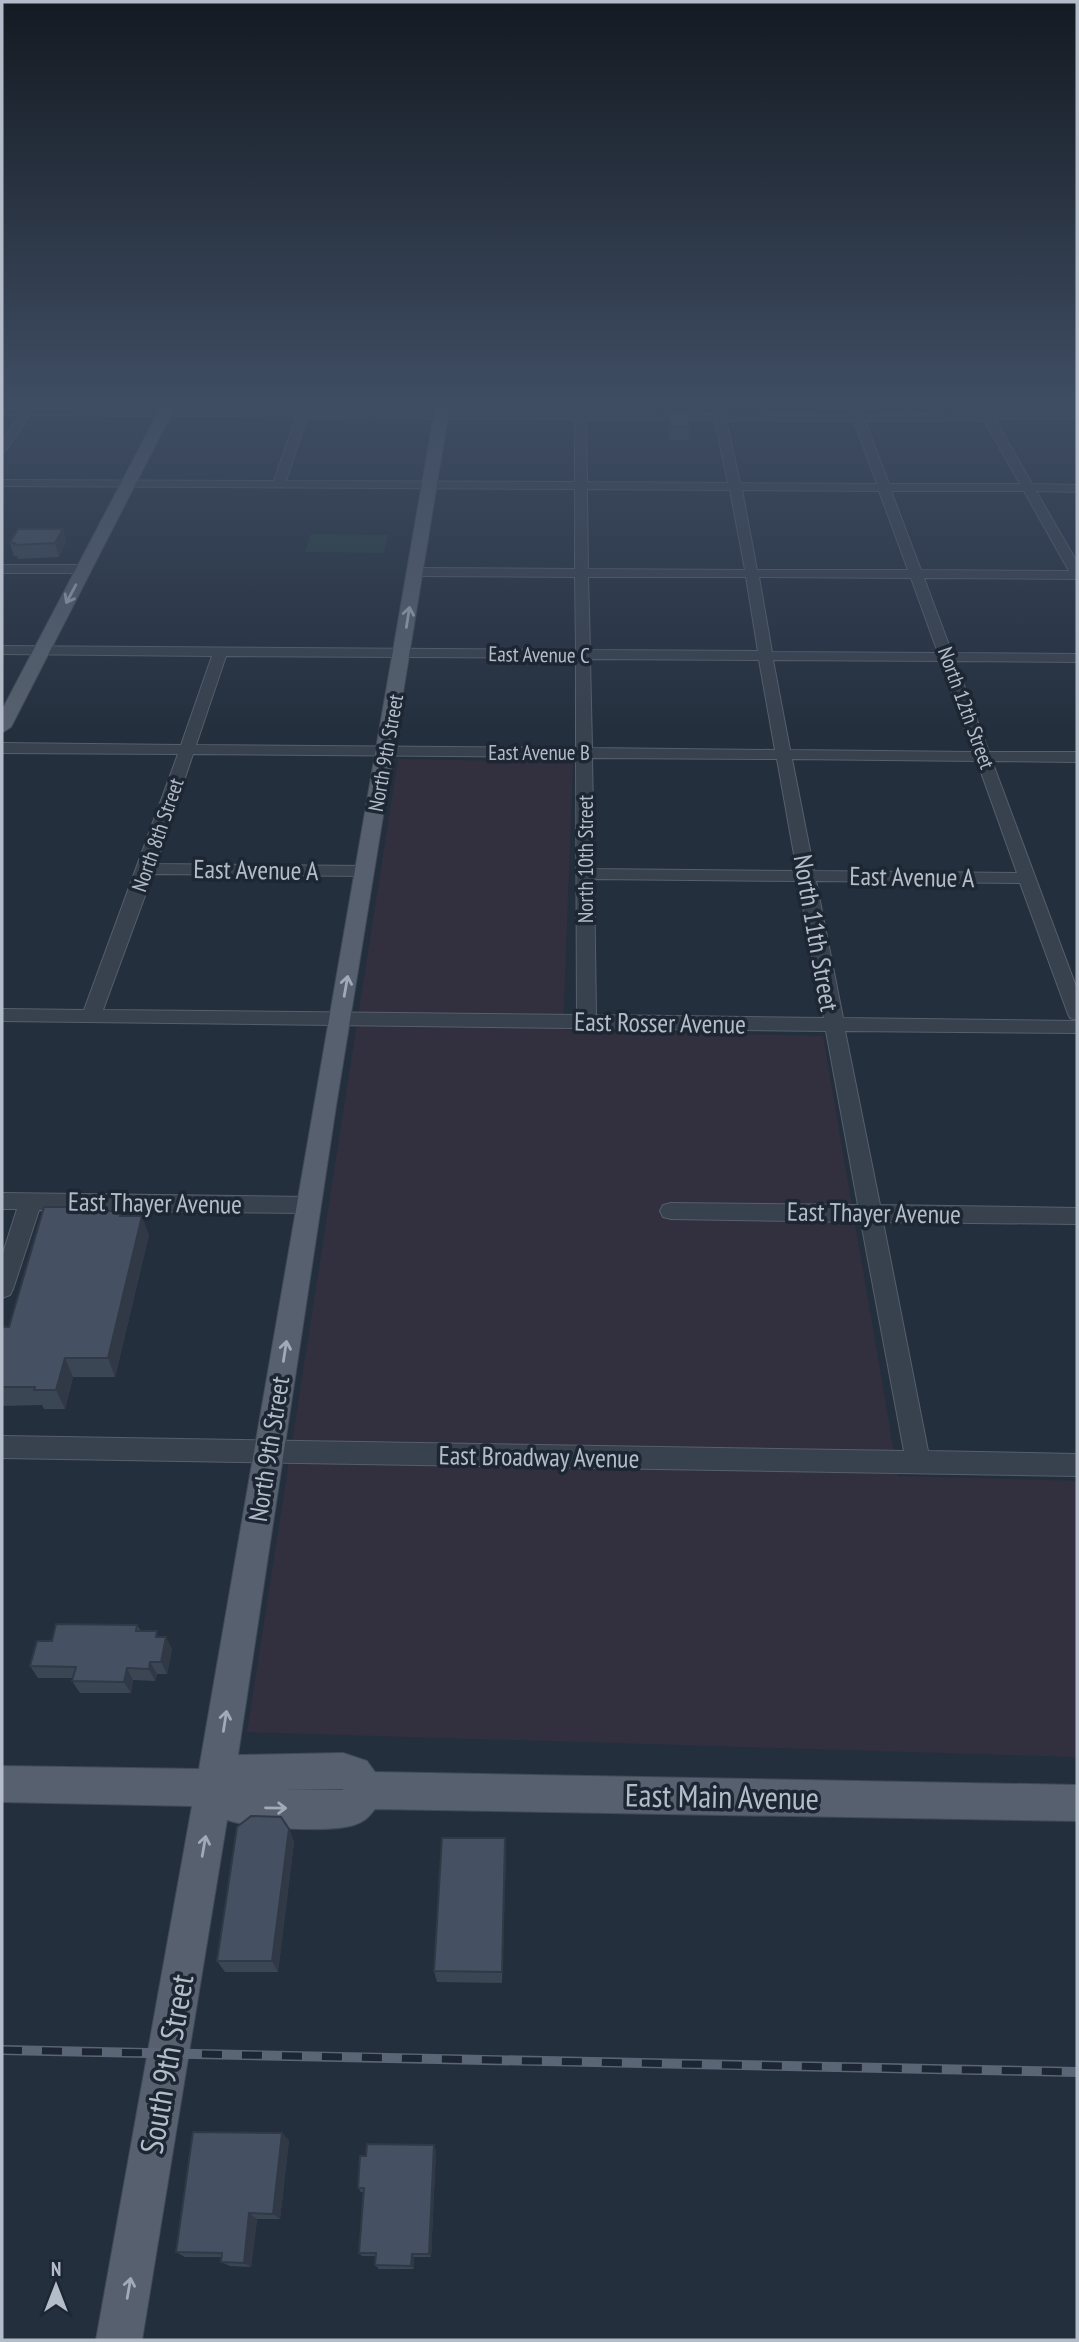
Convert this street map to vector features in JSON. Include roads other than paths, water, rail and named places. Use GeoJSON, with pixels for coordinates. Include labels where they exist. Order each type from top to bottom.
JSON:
{"type":"FeatureCollection","features":[{"type":"Feature","properties":{"kind":"main road"},"geometry":{"type":"LineString","coordinates":[[2,727],[112,512]]}},
{"type":"Feature","properties":{"kind":"main road","name":"North 9th Street"},"geometry":{"type":"LineString","coordinates":[[214,1788],[325,1106],[426,512]]}},
{"type":"Feature","properties":{"kind":"main road"},"geometry":{"type":"LineString","coordinates":[[2,1784],[214,1788]]}},
{"type":"Feature","properties":{"kind":"main road","name":"East Main Avenue"},"geometry":{"type":"LineString","coordinates":[[214,1788],[227,1801],[237,1806],[300,1808],[348,1808],[358,1803],[366,1790],[1077,1803]]}},
{"type":"Feature","properties":{"kind":"main road","name":"South 9th Street"},"geometry":{"type":"LineString","coordinates":[[119,2340],[214,1788]]}},
{"type":"Feature","properties":{"kind":"street","name":"North 10th Street"},"geometry":{"type":"LineString","coordinates":[[582,512],[587,1021]]}},
{"type":"Feature","properties":{"kind":"street","name":"North 11th Street"},"geometry":{"type":"LineString","coordinates":[[740,512],[833,1024],[918,1462]]}},
{"type":"Feature","properties":{"kind":"street","name":"North 12th Street"},"geometry":{"type":"LineString","coordinates":[[895,512],[1077,1014]]}},
{"type":"Feature","properties":{"kind":"street"},"geometry":{"type":"LineString","coordinates":[[415,572],[1077,574],[1043,512]]}},
{"type":"Feature","properties":{"kind":"street"},"geometry":{"type":"LineString","coordinates":[[2,569],[84,569]]}},
{"type":"Feature","properties":{"kind":"street","name":"East Avenue C"},"geometry":{"type":"LineString","coordinates":[[2,650],[1077,658]]}},
{"type":"Feature","properties":{"kind":"street","name":"North 8th Street"},"geometry":{"type":"LineString","coordinates":[[91,1016],[146,869],[220,652]]}},
{"type":"Feature","properties":{"kind":"street","name":"East Avenue B"},"geometry":{"type":"LineString","coordinates":[[2,748],[1077,757]]}},
{"type":"Feature","properties":{"kind":"street","name":"East Avenue A"},"geometry":{"type":"LineString","coordinates":[[146,869],[366,871]]}},
{"type":"Feature","properties":{"kind":"street","name":"East Avenue A"},"geometry":{"type":"LineString","coordinates":[[586,874],[1027,878]]}},
{"type":"Feature","properties":{"kind":"street","name":"East Rosser Avenue"},"geometry":{"type":"LineString","coordinates":[[2,1015],[1077,1027]]}},
{"type":"Feature","properties":{"kind":"street","name":"East Thayer Avenue"},"geometry":{"type":"LineString","coordinates":[[2,1201],[309,1205]]}},
{"type":"Feature","properties":{"kind":"street"},"geometry":{"type":"LineString","coordinates":[[2,1289],[31,1201]]}},
{"type":"Feature","properties":{"kind":"street","name":"East Thayer Avenue"},"geometry":{"type":"LineString","coordinates":[[671,1211],[1077,1216]]}},
{"type":"Feature","properties":{"kind":"street","name":"East Broadway Avenue"},"geometry":{"type":"LineString","coordinates":[[2,1447],[1077,1465]]}},
{"type":"Feature","properties":{"kind":"railway"},"geometry":{"type":"LineString","coordinates":[[2,2050],[1077,2072]]}}]}
